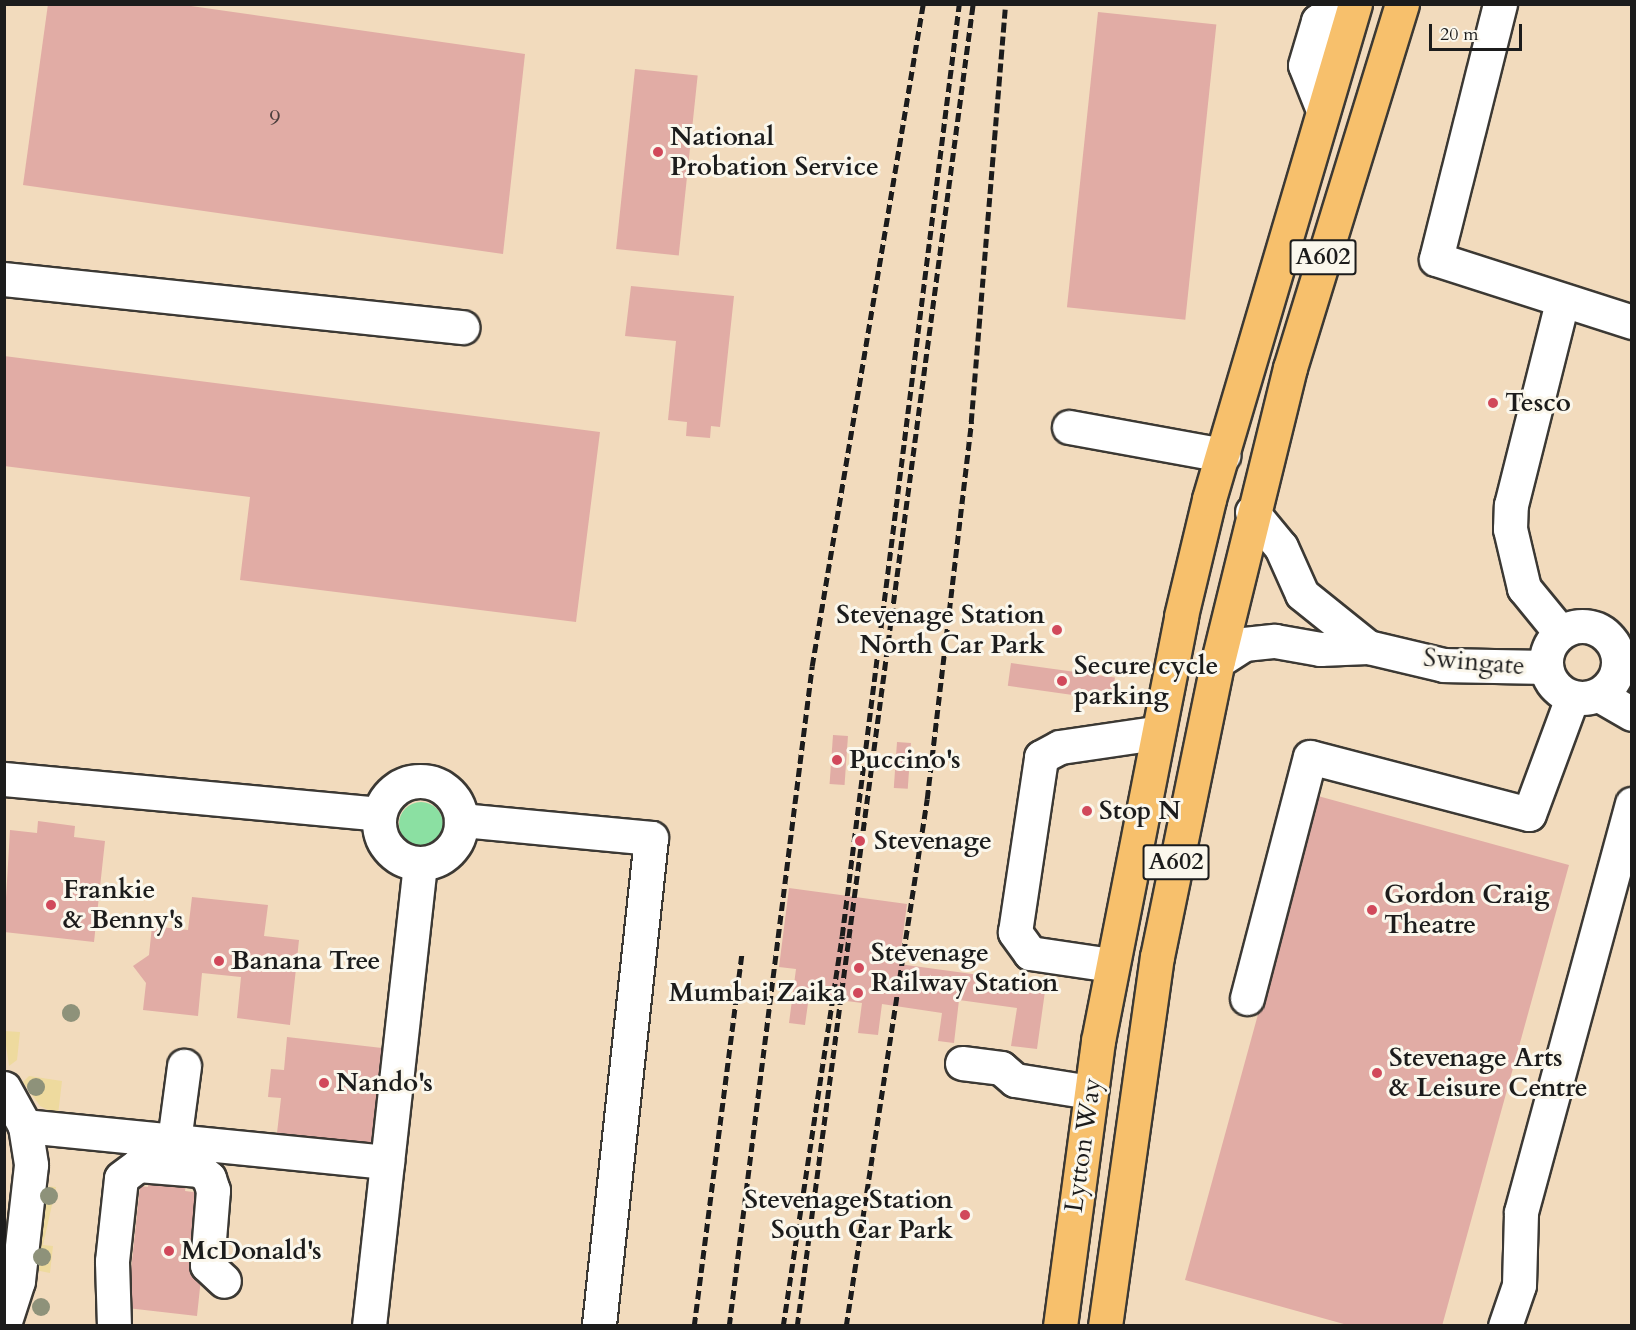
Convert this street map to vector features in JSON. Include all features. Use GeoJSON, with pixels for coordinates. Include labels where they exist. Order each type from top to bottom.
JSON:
{"type":"FeatureCollection","features":[{"type":"Feature","properties":{"kind":"main road","name":"A602"},"geometry":{"type":"LineString","coordinates":[[1111,965],[1155,734],[1223,455],[1355,4]]}},
{"type":"Feature","properties":{"kind":"main road","name":"A602"},"geometry":{"type":"LineString","coordinates":[[1105,1325],[1156,957],[1218,661],[1252,512],[1290,368],[1402,4]]}},
{"type":"Feature","properties":{"kind":"main road","name":"Lytton Way"},"geometry":{"type":"LineString","coordinates":[[1060,1326],[1090,1092],[1111,965]]}},
{"type":"Feature","properties":{"kind":"street"},"geometry":{"type":"LineString","coordinates":[[1323,110],[1305,65],[1318,21],[1341,4]]}},
{"type":"Feature","properties":{"kind":"street"},"geometry":{"type":"LineString","coordinates":[[1500,4],[1436,259],[1562,302],[1621,319]]}},
{"type":"Feature","properties":{"kind":"street"},"geometry":{"type":"LineString","coordinates":[[4,279],[462,327]]}},
{"type":"Feature","properties":{"kind":"street"},"geometry":{"type":"LineString","coordinates":[[1560,632],[1524,588],[1510,529],[1511,505],[1562,302]]}},
{"type":"Feature","properties":{"kind":"street"},"geometry":{"type":"LineString","coordinates":[[1069,427],[1223,455]]}},
{"type":"Feature","properties":{"kind":"street","name":"Swingate"},"geometry":{"type":"LineString","coordinates":[[1252,512],[1281,547],[1302,594],[1368,646]]}},
{"type":"Feature","properties":{"kind":"street"},"geometry":{"type":"LineString","coordinates":[[1247,998],[1310,757],[1529,814],[1586,696],[1617,672],[1622,643],[1589,626],[1560,632],[1551,641],[1544,667],[1559,692],[1586,696],[1632,714]]}},
{"type":"Feature","properties":{"kind":"street","name":"Swingate"},"geometry":{"type":"LineString","coordinates":[[1218,661],[1244,644],[1368,646],[1444,665],[1544,667]]}},
{"type":"Feature","properties":{"kind":"street"},"geometry":{"type":"LineString","coordinates":[[1111,965],[1030,952],[1015,932],[1041,757],[1060,747],[1155,734]]}},
{"type":"Feature","properties":{"kind":"street"},"geometry":{"type":"LineString","coordinates":[[4,779],[379,814]]}},
{"type":"Feature","properties":{"kind":"street"},"geometry":{"type":"LineString","coordinates":[[422,781],[452,796],[461,820],[457,841],[447,854],[420,864],[385,846],[379,814],[395,789],[422,781]]}},
{"type":"Feature","properties":{"kind":"street"},"geometry":{"type":"LineString","coordinates":[[1505,1326],[1519,1285],[1521,1212],[1632,804]]}},
{"type":"Feature","properties":{"kind":"street"},"geometry":{"type":"LineString","coordinates":[[461,820],[651,838],[599,1326]]}},
{"type":"Feature","properties":{"kind":"street"},"geometry":{"type":"LineString","coordinates":[[369,1326],[420,864]]}},
{"type":"Feature","properties":{"kind":"street"},"geometry":{"type":"LineString","coordinates":[[962,1063],[1001,1068],[1015,1080],[1090,1092]]}},
{"type":"Feature","properties":{"kind":"street"},"geometry":{"type":"LineString","coordinates":[[174,1141],[184,1066]]}},
{"type":"Feature","properties":{"kind":"street"},"geometry":{"type":"LineString","coordinates":[[4,1088],[25,1126],[31,1166],[18,1281],[4,1324]]}},
{"type":"Feature","properties":{"kind":"street"},"geometry":{"type":"LineString","coordinates":[[25,1126],[387,1162]]}},
{"type":"Feature","properties":{"kind":"street"},"geometry":{"type":"LineString","coordinates":[[114,1326],[112,1262],[122,1178],[138,1165],[200,1170],[209,1178],[213,1190],[207,1265],[224,1281]]}},
{"type":"Feature","properties":{"kind":"green space"},"geometry":{"type":"Polygon","coordinates":[[[421,802],[436,809],[443,824],[436,839],[421,846],[406,839],[399,824],[406,809],[421,802]]]}},
{"type":"Feature","properties":{"kind":"sand"},"geometry":{"type":"Polygon","coordinates":[[[4,1031],[20,1032],[17,1060],[9,1066],[4,1031]]]}},
{"type":"Feature","properties":{"kind":"sand"},"geometry":{"type":"Polygon","coordinates":[[[29,1076],[62,1081],[58,1115],[40,1106],[23,1082],[29,1076]]]}},
{"type":"Feature","properties":{"kind":"sand"},"geometry":{"type":"Polygon","coordinates":[[[43,1186],[56,1187],[43,1245],[53,1246],[50,1273],[35,1270],[43,1186]]]}},
{"type":"Feature","properties":{"kind":"building"},"geometry":{"type":"Polygon","coordinates":[[[48,4],[177,4],[525,54],[503,254],[23,185],[48,4]]]}},
{"type":"Feature","properties":{"kind":"building"},"geometry":{"type":"Polygon","coordinates":[[[1098,12],[1216,24],[1185,320],[1067,307],[1098,12]]]}},
{"type":"Feature","properties":{"kind":"building","name":"National Probation Service"},"geometry":{"type":"Polygon","coordinates":[[[635,69],[698,76],[679,256],[616,249],[635,69]]]}},
{"type":"Feature","properties":{"kind":"building"},"geometry":{"type":"Polygon","coordinates":[[[631,286],[734,296],[720,427],[711,426],[710,438],[686,436],[687,422],[668,420],[676,341],[625,336],[631,286]]]}},
{"type":"Feature","properties":{"kind":"building"},"geometry":{"type":"Polygon","coordinates":[[[4,356],[600,432],[576,622],[240,580],[250,497],[4,466],[4,356]]]}},
{"type":"Feature","properties":{"kind":"building","name":"Secure cycle parking"},"geometry":{"type":"Polygon","coordinates":[[[1011,663],[1115,678],[1112,700],[1008,686],[1011,663]]]}},
{"type":"Feature","properties":{"kind":"building","name":"Puccino's"},"geometry":{"type":"Polygon","coordinates":[[[833,735],[848,736],[845,785],[830,784],[833,735]]]}},
{"type":"Feature","properties":{"kind":"building","name":"Puccino's"},"geometry":{"type":"Polygon","coordinates":[[[897,742],[911,743],[908,789],[894,788],[897,742]]]}},
{"type":"Feature","properties":{"kind":"building","name":"Stevenage Arts & Leisure Centre"},"geometry":{"type":"Polygon","coordinates":[[[1318,796],[1569,865],[1442,1326],[1351,1326],[1185,1280],[1318,796]]]}},
{"type":"Feature","properties":{"kind":"building","name":"Frankie & Benny's"},"geometry":{"type":"Polygon","coordinates":[[[38,821],[75,826],[74,837],[105,841],[94,942],[4,932],[10,830],[37,833],[38,821]]]}},
{"type":"Feature","properties":{"kind":"building","name":"Stevenage Railway Station"},"geometry":{"type":"Polygon","coordinates":[[[789,888],[907,904],[899,964],[1046,984],[1037,1049],[1011,1046],[1017,1008],[959,1000],[954,1043],[938,1041],[942,1013],[882,1004],[878,1035],[858,1033],[862,1003],[809,996],[805,1025],[789,1023],[796,969],[779,967],[789,888]]]}},
{"type":"Feature","properties":{"kind":"building","name":"Banana Tree"},"geometry":{"type":"Polygon","coordinates":[[[192,897],[268,905],[264,936],[299,940],[290,1025],[237,1018],[241,977],[202,973],[198,1016],[143,1010],[146,983],[133,966],[149,955],[152,926],[188,930],[192,897]]]}},
{"type":"Feature","properties":{"kind":"building","name":"Nando's"},"geometry":{"type":"Polygon","coordinates":[[[287,1037],[382,1048],[372,1143],[277,1133],[281,1098],[268,1097],[271,1069],[284,1070],[287,1037]]]}},
{"type":"Feature","properties":{"kind":"building","name":"McDonald's"},"geometry":{"type":"Polygon","coordinates":[[[149,1173],[187,1178],[185,1191],[210,1194],[197,1316],[127,1308],[140,1186],[148,1187],[149,1173]]]}},
{"type":"Feature","properties":{"kind":"railway"},"geometry":{"type":"LineString","coordinates":[[729,1326],[812,666],[923,4]]}},
{"type":"Feature","properties":{"kind":"railway"},"geometry":{"type":"LineString","coordinates":[[783,1326],[842,936],[959,4]]}},
{"type":"Feature","properties":{"kind":"railway"},"geometry":{"type":"LineString","coordinates":[[797,1326],[973,4]]}},
{"type":"Feature","properties":{"kind":"railway"},"geometry":{"type":"LineString","coordinates":[[846,1326],[927,799],[971,422],[1005,4]]}},
{"type":"Feature","properties":{"kind":"railway"},"geometry":{"type":"LineString","coordinates":[[694,1326],[742,952]]}},
{"type":"Feature","properties":{"kind":"place","name":"National Probation Service"},"geometry":{"type":"Point","coordinates":[658,152]}},
{"type":"Feature","properties":{"kind":"place","name":"Tesco"},"geometry":{"type":"Point","coordinates":[1493,403]}},
{"type":"Feature","properties":{"kind":"place","name":"Stevenage Station North Car Park"},"geometry":{"type":"Point","coordinates":[1057,630]}},
{"type":"Feature","properties":{"kind":"place","name":"Secure cycle parking"},"geometry":{"type":"Point","coordinates":[1062,681]}},
{"type":"Feature","properties":{"kind":"place","name":"Puccino's"},"geometry":{"type":"Point","coordinates":[837,760]}},
{"type":"Feature","properties":{"kind":"place","name":"Stop N"},"geometry":{"type":"Point","coordinates":[1087,811]}},
{"type":"Feature","properties":{"kind":"place","name":"Stevenage"},"geometry":{"type":"Point","coordinates":[860,841]}},
{"type":"Feature","properties":{"kind":"place","name":"Frankie & Benny's"},"geometry":{"type":"Point","coordinates":[51,905]}},
{"type":"Feature","properties":{"kind":"place","name":"Gordon Craig Theatre"},"geometry":{"type":"Point","coordinates":[1372,910]}},
{"type":"Feature","properties":{"kind":"place","name":"Banana Tree"},"geometry":{"type":"Point","coordinates":[219,961]}},
{"type":"Feature","properties":{"kind":"place","name":"Stevenage Railway Station"},"geometry":{"type":"Point","coordinates":[859,968]}},
{"type":"Feature","properties":{"kind":"place","name":"Mumbai Zaika"},"geometry":{"type":"Point","coordinates":[858,993]}},
{"type":"Feature","properties":{"kind":"place","name":"Stevenage Arts & Leisure Centre"},"geometry":{"type":"Point","coordinates":[1377,1073]}},
{"type":"Feature","properties":{"kind":"place","name":"Nando's"},"geometry":{"type":"Point","coordinates":[324,1083]}},
{"type":"Feature","properties":{"kind":"place","name":"Stevenage Station South Car Park"},"geometry":{"type":"Point","coordinates":[965,1215]}},
{"type":"Feature","properties":{"kind":"place","name":"McDonald's"},"geometry":{"type":"Point","coordinates":[169,1251]}}]}
